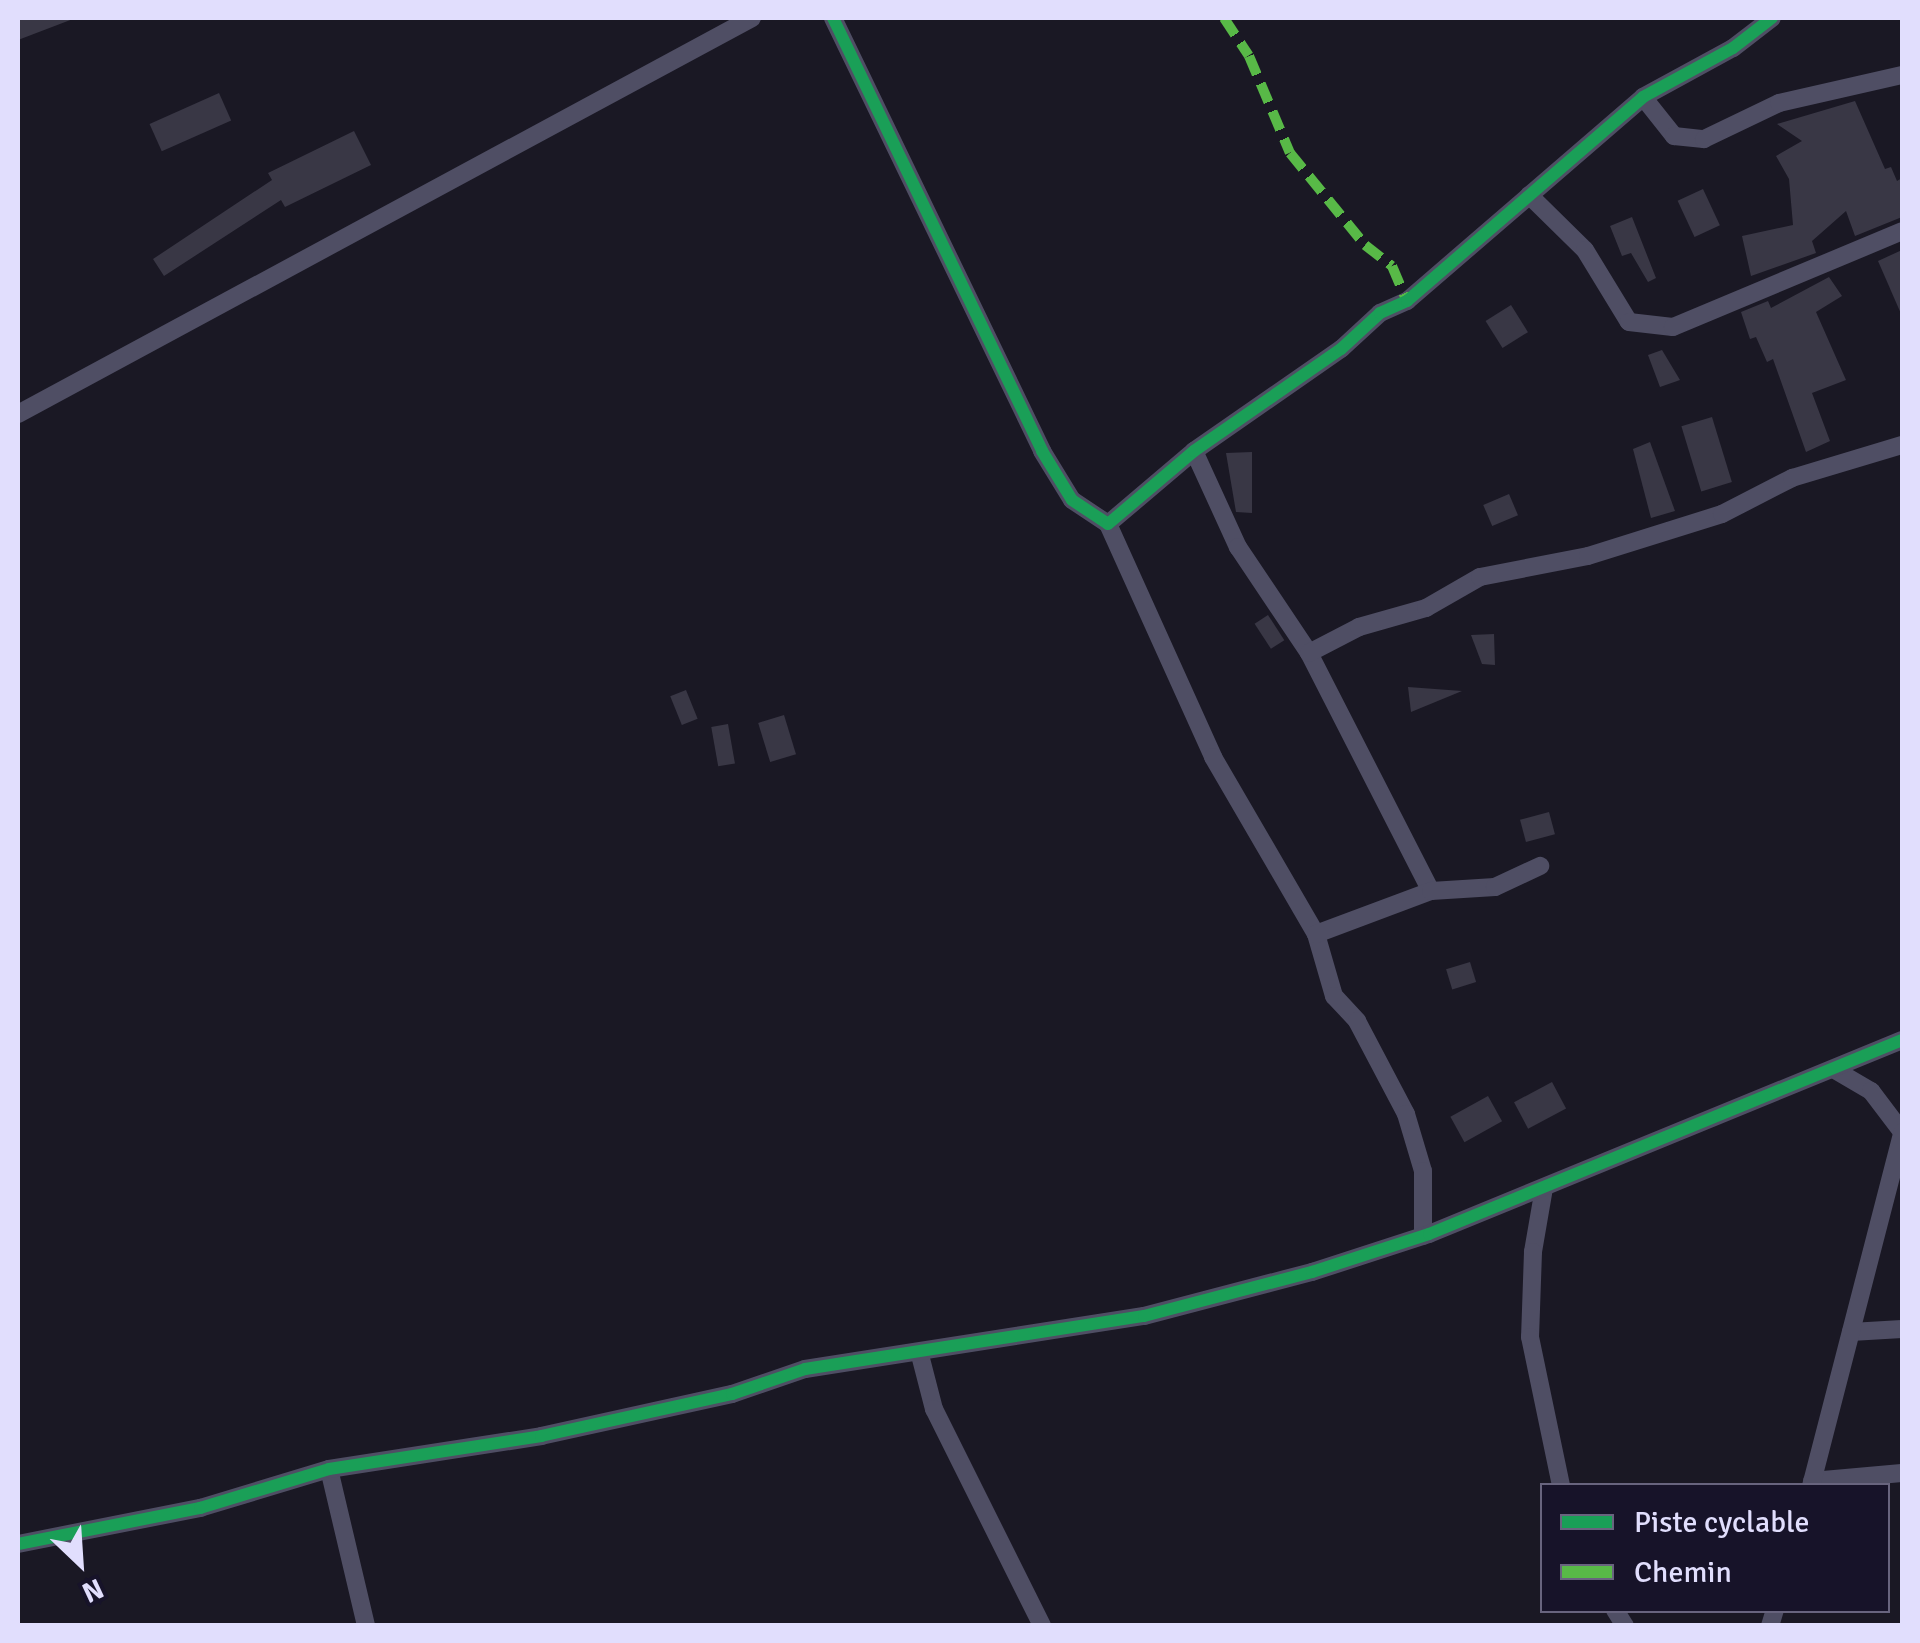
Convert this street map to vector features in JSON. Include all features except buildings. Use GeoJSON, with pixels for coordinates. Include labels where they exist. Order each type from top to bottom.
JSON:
{"type":"FeatureCollection","features":[{"type":"Feature","properties":{"kind":"street"},"geometry":{"type":"LineString","coordinates":[[18,414],[752,18]]}},
{"type":"Feature","properties":{"kind":"street"},"geometry":{"type":"LineString","coordinates":[[833,18],[1042,451],[1072,500],[1108,524],[1213,756],[1316,934],[1334,996],[1357,1022],[1406,1114],[1422,1171],[1423,1236]]}},
{"type":"Feature","properties":{"kind":"street"},"geometry":{"type":"LineString","coordinates":[[1108,524],[1194,450],[1341,349],[1380,313],[1407,301],[1643,97],[1733,48],[1772,18]]}},
{"type":"Feature","properties":{"kind":"street"},"geometry":{"type":"LineString","coordinates":[[1643,97],[1674,136],[1704,139],[1779,104],[1902,75]]}},
{"type":"Feature","properties":{"kind":"street"},"geometry":{"type":"LineString","coordinates":[[1529,195],[1584,250],[1629,322],[1673,326],[1902,231]]}},
{"type":"Feature","properties":{"kind":"street"},"geometry":{"type":"LineString","coordinates":[[1309,652],[1360,627],[1426,608],[1480,577],[1588,556],[1722,514],[1792,478],[1902,446]]}},
{"type":"Feature","properties":{"kind":"street"},"geometry":{"type":"LineString","coordinates":[[1194,450],[1238,546],[1309,652],[1431,892]]}},
{"type":"Feature","properties":{"kind":"street"},"geometry":{"type":"LineString","coordinates":[[1316,934],[1431,892],[1495,887],[1540,866]]}},
{"type":"Feature","properties":{"kind":"street"},"geometry":{"type":"LineString","coordinates":[[18,1544],[200,1508],[329,1469],[542,1436],[732,1394],[805,1369],[1144,1316],[1423,1236],[1902,1040]]}},
{"type":"Feature","properties":{"kind":"street"},"geometry":{"type":"LineString","coordinates":[[1836,1070],[1870,1091],[1902,1133],[1812,1483],[1902,1473]]}},
{"type":"Feature","properties":{"kind":"street"},"geometry":{"type":"LineString","coordinates":[[1544,1188],[1533,1252],[1530,1337],[1560,1483]]}},
{"type":"Feature","properties":{"kind":"street"},"geometry":{"type":"LineString","coordinates":[[1851,1332],[1902,1329]]}},
{"type":"Feature","properties":{"kind":"street"},"geometry":{"type":"LineString","coordinates":[[920,1354],[934,1409],[1042,1626]]}},
{"type":"Feature","properties":{"kind":"street"},"geometry":{"type":"LineString","coordinates":[[329,1469],[366,1626]]}},
{"type":"Feature","properties":{"kind":"marked path"},"geometry":{"type":"LineString","coordinates":[[1224,18],[1249,56],[1290,153],[1365,245],[1392,266],[1407,301]]}},
{"type":"Feature","properties":{"kind":"cycle path"},"geometry":{"type":"LineString","coordinates":[[833,18],[1042,451],[1072,500],[1108,524],[1194,451],[1341,349],[1380,313],[1407,301],[1643,97],[1733,48],[1772,18]]}},
{"type":"Feature","properties":{"kind":"cycle path"},"geometry":{"type":"LineString","coordinates":[[18,1544],[200,1508],[329,1469],[541,1436],[732,1394],[805,1369],[1144,1316],[1312,1272],[1429,1234],[1902,1040]]}}]}
